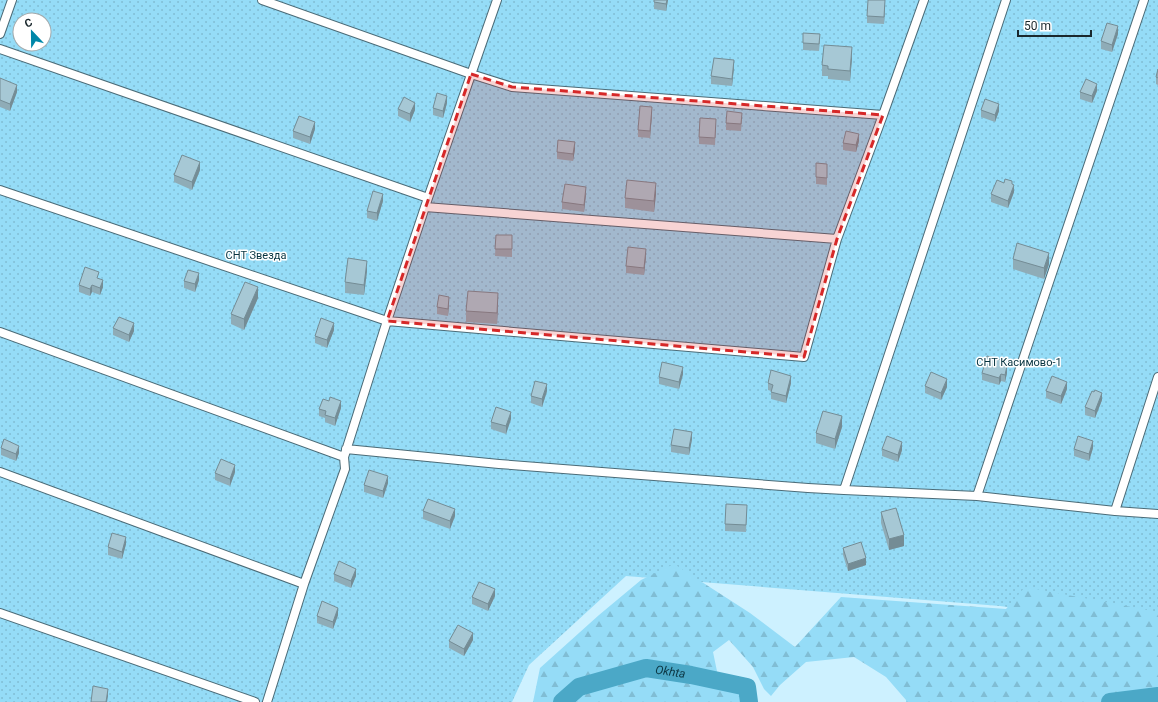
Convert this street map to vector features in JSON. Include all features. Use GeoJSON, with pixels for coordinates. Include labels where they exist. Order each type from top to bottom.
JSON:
{"type":"FeatureCollection","features":[{"type":"Feature","properties":{"kind":"street"},"geometry":{"type":"LineString","coordinates":[[0,34],[12,0]]}},
{"type":"Feature","properties":{"kind":"street"},"geometry":{"type":"LineString","coordinates":[[262,0],[470,74],[512,86],[883,115]]}},
{"type":"Feature","properties":{"kind":"street"},"geometry":{"type":"LineString","coordinates":[[267,702],[304,584],[345,469],[344,457],[346,449],[387,321],[470,74],[497,0]]}},
{"type":"Feature","properties":{"kind":"street"},"geometry":{"type":"LineString","coordinates":[[0,190],[387,321],[804,357],[837,239],[924,0]]}},
{"type":"Feature","properties":{"kind":"street"},"geometry":{"type":"LineString","coordinates":[[844,490],[1006,0]]}},
{"type":"Feature","properties":{"kind":"street"},"geometry":{"type":"LineString","coordinates":[[977,496],[1144,0]]}},
{"type":"Feature","properties":{"kind":"street"},"geometry":{"type":"LineString","coordinates":[[0,49],[428,198]]}},
{"type":"Feature","properties":{"kind":"street"},"geometry":{"type":"LineString","coordinates":[[425,207],[837,239]]}},
{"type":"Feature","properties":{"kind":"street"},"geometry":{"type":"LineString","coordinates":[[0,332],[344,457]]}},
{"type":"Feature","properties":{"kind":"street"},"geometry":{"type":"LineString","coordinates":[[1115,511],[1158,377]]}},
{"type":"Feature","properties":{"kind":"street"},"geometry":{"type":"LineString","coordinates":[[346,449],[499,464],[808,488],[977,496],[1115,511],[1158,514]]}},
{"type":"Feature","properties":{"kind":"street"},"geometry":{"type":"LineString","coordinates":[[0,472],[304,584]]}},
{"type":"Feature","properties":{"kind":"street"},"geometry":{"type":"LineString","coordinates":[[0,614],[255,702]]}},
{"type":"Feature","properties":{"kind":"highlighted area"},"geometry":{"type":"Polygon","coordinates":[[[471,74],[512,87],[883,115],[837,239],[804,357],[387,321],[471,74]]]}},
{"type":"Feature","properties":{"kind":"green space","name":"СНТ Звезда"},"geometry":{"type":"Polygon","coordinates":[[[0,0],[1158,0],[1158,628],[1000,606],[626,576],[529,665],[512,702],[0,702],[0,0]]]}},
{"type":"Feature","properties":{"kind":"green space"},"geometry":{"type":"Polygon","coordinates":[[[674,564],[750,613],[795,647],[841,597],[1006,609],[1025,587],[1158,612],[1158,702],[906,702],[906,700],[886,677],[854,657],[806,662],[780,685],[771,696],[764,689],[753,667],[729,640],[713,652],[718,676],[742,680],[750,697],[755,702],[533,702],[540,668],[599,615],[641,580],[674,564]]]}},
{"type":"Feature","properties":{"kind":"building"},"geometry":{"type":"Polygon","coordinates":[[[654,0],[667,0],[666,4],[654,2],[654,0]]]}},
{"type":"Feature","properties":{"kind":"building"},"geometry":{"type":"Polygon","coordinates":[[[868,0],[885,0],[884,17],[867,16],[868,0]]]}},
{"type":"Feature","properties":{"kind":"building"},"geometry":{"type":"Polygon","coordinates":[[[1107,23],[1118,26],[1112,45],[1101,41],[1107,23]]]}},
{"type":"Feature","properties":{"kind":"building"},"geometry":{"type":"Polygon","coordinates":[[[803,33],[820,34],[819,44],[803,43],[803,33]]]}},
{"type":"Feature","properties":{"kind":"building"},"geometry":{"type":"Polygon","coordinates":[[[824,45],[852,47],[850,71],[828,69],[828,66],[822,65],[824,45]]]}},
{"type":"Feature","properties":{"kind":"building"},"geometry":{"type":"Polygon","coordinates":[[[714,58],[734,60],[732,79],[711,76],[714,58]]]}},
{"type":"Feature","properties":{"kind":"building"},"geometry":{"type":"Polygon","coordinates":[[[0,78],[17,85],[10,104],[0,100],[0,78]]]}},
{"type":"Feature","properties":{"kind":"building"},"geometry":{"type":"Polygon","coordinates":[[[1086,79],[1097,84],[1092,96],[1080,92],[1086,79]]]}},
{"type":"Feature","properties":{"kind":"building"},"geometry":{"type":"Polygon","coordinates":[[[437,93],[447,96],[443,111],[433,108],[437,93]]]}},
{"type":"Feature","properties":{"kind":"building"},"geometry":{"type":"Polygon","coordinates":[[[404,97],[415,103],[410,114],[398,109],[404,97]]]}},
{"type":"Feature","properties":{"kind":"building"},"geometry":{"type":"Polygon","coordinates":[[[985,99],[999,104],[995,115],[981,110],[985,99]]]}},
{"type":"Feature","properties":{"kind":"building"},"geometry":{"type":"Polygon","coordinates":[[[640,106],[652,107],[650,131],[638,130],[640,106]]]}},
{"type":"Feature","properties":{"kind":"building"},"geometry":{"type":"Polygon","coordinates":[[[727,111],[742,113],[741,124],[726,123],[727,111]]]}},
{"type":"Feature","properties":{"kind":"building"},"geometry":{"type":"Polygon","coordinates":[[[299,116],[315,122],[310,137],[293,131],[299,116]]]}},
{"type":"Feature","properties":{"kind":"building"},"geometry":{"type":"Polygon","coordinates":[[[700,118],[716,119],[715,138],[699,137],[700,118]]]}},
{"type":"Feature","properties":{"kind":"building"},"geometry":{"type":"Polygon","coordinates":[[[846,131],[859,134],[856,145],[843,143],[846,131]]]}},
{"type":"Feature","properties":{"kind":"building"},"geometry":{"type":"Polygon","coordinates":[[[558,140],[575,142],[573,154],[557,152],[558,140]]]}},
{"type":"Feature","properties":{"kind":"building"},"geometry":{"type":"Polygon","coordinates":[[[182,155],[200,162],[192,182],[174,175],[182,155]]]}},
{"type":"Feature","properties":{"kind":"building"},"geometry":{"type":"Polygon","coordinates":[[[816,163],[827,164],[827,178],[816,177],[816,163]]]}},
{"type":"Feature","properties":{"kind":"building"},"geometry":{"type":"Polygon","coordinates":[[[1005,179],[1012,181],[1012,184],[1014,185],[1008,201],[991,194],[997,180],[1004,183],[1005,179]]]}},
{"type":"Feature","properties":{"kind":"building"},"geometry":{"type":"Polygon","coordinates":[[[627,180],[656,183],[654,201],[625,198],[627,180]]]}},
{"type":"Feature","properties":{"kind":"building"},"geometry":{"type":"Polygon","coordinates":[[[565,184],[586,187],[584,205],[562,202],[565,184]]]}},
{"type":"Feature","properties":{"kind":"building"},"geometry":{"type":"Polygon","coordinates":[[[373,191],[383,194],[377,213],[367,211],[373,191]]]}},
{"type":"Feature","properties":{"kind":"building"},"geometry":{"type":"Polygon","coordinates":[[[496,235],[512,235],[512,249],[495,249],[496,235]]]}},
{"type":"Feature","properties":{"kind":"building"},"geometry":{"type":"Polygon","coordinates":[[[1017,243],[1049,253],[1044,268],[1013,259],[1017,243]]]}},
{"type":"Feature","properties":{"kind":"building"},"geometry":{"type":"Polygon","coordinates":[[[628,247],[646,249],[644,268],[626,266],[628,247]]]}},
{"type":"Feature","properties":{"kind":"building"},"geometry":{"type":"Polygon","coordinates":[[[348,258],[367,261],[364,285],[345,282],[348,258]]]}},
{"type":"Feature","properties":{"kind":"building"},"geometry":{"type":"Polygon","coordinates":[[[85,267],[99,272],[97,278],[103,280],[100,288],[92,285],[90,289],[79,285],[85,267]]]}},
{"type":"Feature","properties":{"kind":"building"},"geometry":{"type":"Polygon","coordinates":[[[188,270],[199,273],[195,284],[184,281],[188,270]]]}},
{"type":"Feature","properties":{"kind":"building"},"geometry":{"type":"Polygon","coordinates":[[[245,282],[258,287],[244,319],[231,314],[245,282]]]}},
{"type":"Feature","properties":{"kind":"building"},"geometry":{"type":"Polygon","coordinates":[[[468,291],[498,293],[497,313],[466,311],[468,291]]]}},
{"type":"Feature","properties":{"kind":"building"},"geometry":{"type":"Polygon","coordinates":[[[439,295],[449,297],[448,309],[437,307],[439,295]]]}},
{"type":"Feature","properties":{"kind":"building"},"geometry":{"type":"Polygon","coordinates":[[[119,317],[134,323],[129,335],[113,328],[119,317]]]}},
{"type":"Feature","properties":{"kind":"building"},"geometry":{"type":"Polygon","coordinates":[[[321,318],[334,323],[327,340],[315,336],[321,318]]]}},
{"type":"Feature","properties":{"kind":"building"},"geometry":{"type":"Polygon","coordinates":[[[987,356],[1005,361],[1003,365],[1007,366],[1005,375],[1001,374],[999,378],[982,373],[987,356]]]}},
{"type":"Feature","properties":{"kind":"building"},"geometry":{"type":"Polygon","coordinates":[[[662,362],[683,367],[679,382],[659,377],[662,362]]]}},
{"type":"Feature","properties":{"kind":"building"},"geometry":{"type":"Polygon","coordinates":[[[771,370],[791,376],[786,396],[771,392],[773,385],[768,383],[771,370]]]}},
{"type":"Feature","properties":{"kind":"building"},"geometry":{"type":"Polygon","coordinates":[[[931,372],[947,379],[941,393],[925,386],[931,372]]]}},
{"type":"Feature","properties":{"kind":"building"},"geometry":{"type":"Polygon","coordinates":[[[1052,376],[1067,382],[1061,396],[1046,391],[1052,376]]]}},
{"type":"Feature","properties":{"kind":"building"},"geometry":{"type":"Polygon","coordinates":[[[535,381],[547,384],[542,399],[531,396],[535,381]]]}},
{"type":"Feature","properties":{"kind":"building"},"geometry":{"type":"Polygon","coordinates":[[[1095,390],[1102,393],[1095,411],[1085,407],[1092,391],[1094,392],[1095,390]]]}},
{"type":"Feature","properties":{"kind":"building"},"geometry":{"type":"Polygon","coordinates":[[[330,397],[341,401],[335,418],[325,415],[326,411],[319,409],[323,399],[329,401],[330,397]]]}},
{"type":"Feature","properties":{"kind":"building"},"geometry":{"type":"Polygon","coordinates":[[[496,407],[511,412],[506,426],[491,422],[496,407]]]}},
{"type":"Feature","properties":{"kind":"building"},"geometry":{"type":"Polygon","coordinates":[[[823,411],[842,416],[835,439],[816,433],[823,411]]]}},
{"type":"Feature","properties":{"kind":"building"},"geometry":{"type":"Polygon","coordinates":[[[674,429],[692,432],[689,448],[671,445],[674,429]]]}},
{"type":"Feature","properties":{"kind":"building"},"geometry":{"type":"Polygon","coordinates":[[[887,436],[902,442],[898,455],[882,449],[887,436]]]}},
{"type":"Feature","properties":{"kind":"building"},"geometry":{"type":"Polygon","coordinates":[[[1078,436],[1093,441],[1089,454],[1074,449],[1078,436]]]}},
{"type":"Feature","properties":{"kind":"building"},"geometry":{"type":"Polygon","coordinates":[[[4,439],[19,446],[16,454],[1,448],[4,439]]]}},
{"type":"Feature","properties":{"kind":"building"},"geometry":{"type":"Polygon","coordinates":[[[221,459],[235,465],[230,479],[215,473],[221,459]]]}},
{"type":"Feature","properties":{"kind":"building"},"geometry":{"type":"Polygon","coordinates":[[[369,470],[388,476],[383,491],[364,485],[369,470]]]}},
{"type":"Feature","properties":{"kind":"building"},"geometry":{"type":"Polygon","coordinates":[[[428,499],[455,509],[450,521],[423,511],[428,499]]]}},
{"type":"Feature","properties":{"kind":"building"},"geometry":{"type":"Polygon","coordinates":[[[726,504],[747,505],[746,525],[725,524],[726,504]]]}},
{"type":"Feature","properties":{"kind":"building"},"geometry":{"type":"Polygon","coordinates":[[[896,508],[904,535],[889,539],[881,512],[896,508]]]}},
{"type":"Feature","properties":{"kind":"building"},"geometry":{"type":"Polygon","coordinates":[[[112,533],[126,537],[122,552],[108,547],[112,533]]]}},
{"type":"Feature","properties":{"kind":"building"},"geometry":{"type":"Polygon","coordinates":[[[861,542],[866,558],[848,564],[843,548],[861,542]]]}},
{"type":"Feature","properties":{"kind":"building"},"geometry":{"type":"Polygon","coordinates":[[[339,561],[356,569],[351,581],[334,574],[339,561]]]}},
{"type":"Feature","properties":{"kind":"building"},"geometry":{"type":"Polygon","coordinates":[[[479,582],[495,589],[488,604],[472,597],[479,582]]]}},
{"type":"Feature","properties":{"kind":"building"},"geometry":{"type":"Polygon","coordinates":[[[322,601],[338,608],[333,622],[317,616],[322,601]]]}},
{"type":"Feature","properties":{"kind":"building"},"geometry":{"type":"Polygon","coordinates":[[[458,625],[473,633],[464,649],[449,641],[458,625]]]}},
{"type":"Feature","properties":{"kind":"building"},"geometry":{"type":"Polygon","coordinates":[[[93,686],[108,689],[106,702],[91,702],[93,686]]]}},
{"type":"Feature","properties":{"kind":"waterway","name":"Okhta"},"geometry":{"type":"LineString","coordinates":[[562,702],[579,687],[646,668],[691,675],[747,687],[749,702]]}},
{"type":"Feature","properties":{"kind":"waterway","name":"Okhta"},"geometry":{"type":"LineString","coordinates":[[1110,702],[1158,696]]}},
{"type":"Feature","properties":{"kind":"park label","name":"СНТ Касимово-1"},"geometry":{"type":"Point","coordinates":[1019,362]}}]}
